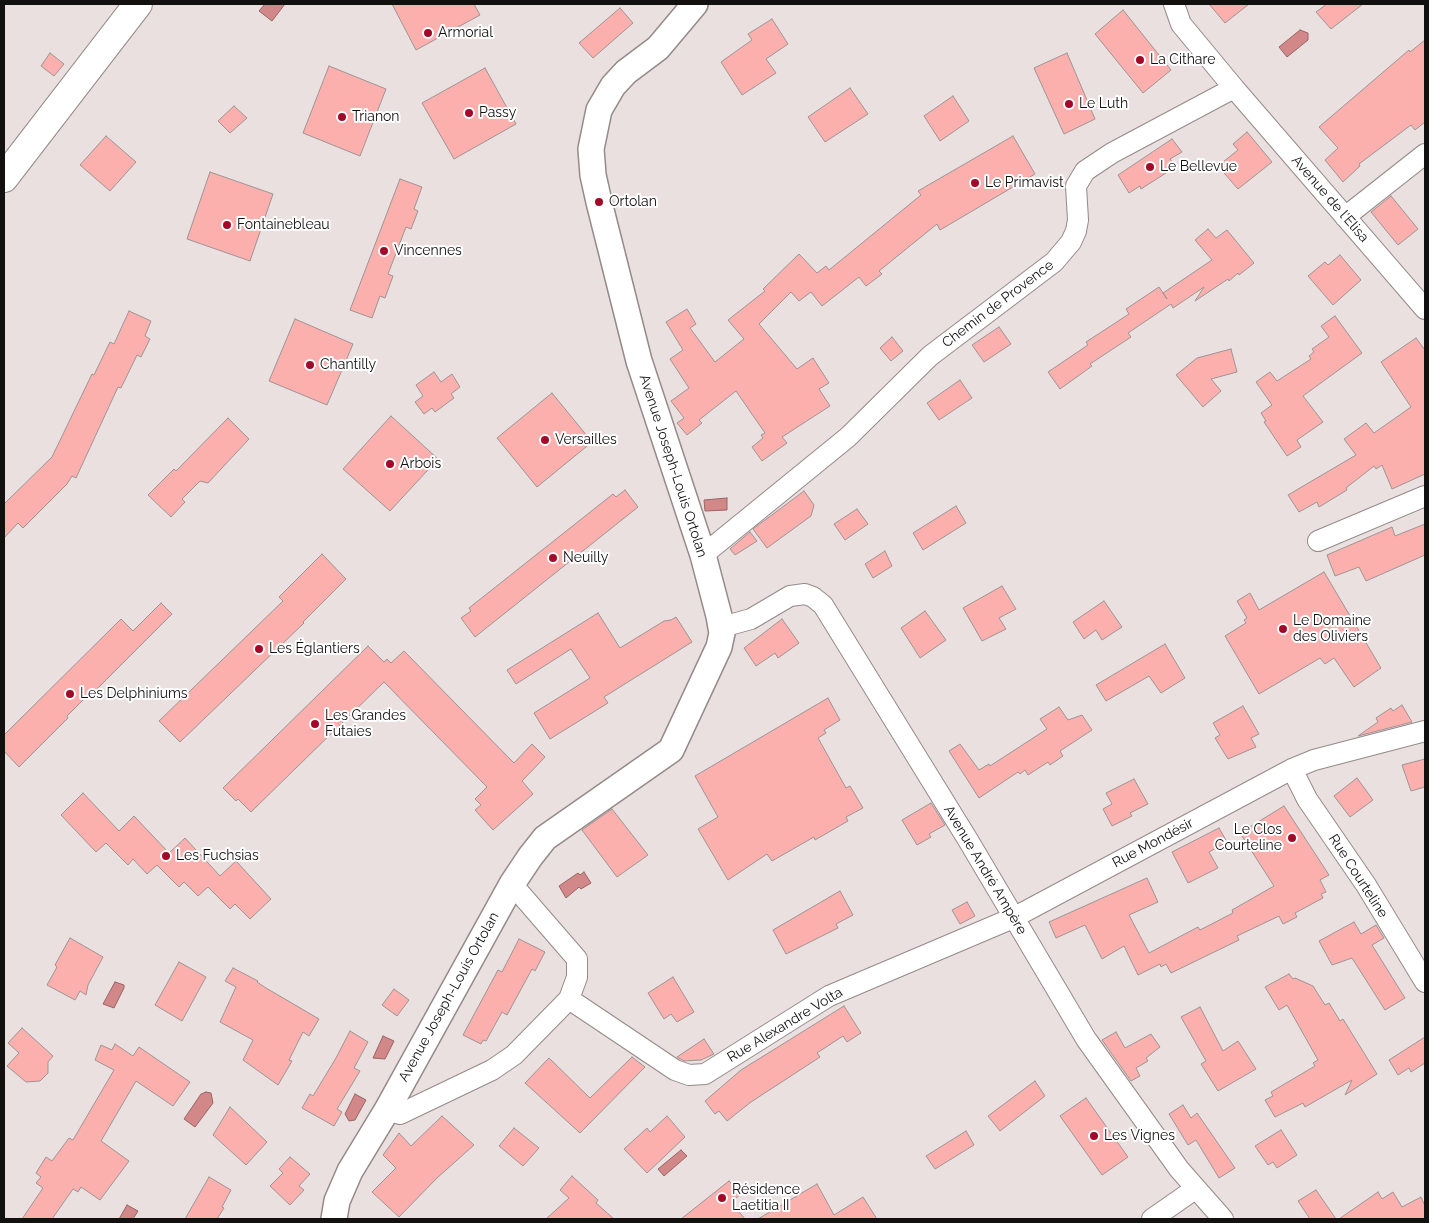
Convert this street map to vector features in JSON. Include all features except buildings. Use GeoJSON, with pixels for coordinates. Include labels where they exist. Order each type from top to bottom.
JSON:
{"type":"FeatureCollection","features":[{"type":"Feature","properties":{"kind":"main road"},"geometry":{"type":"LineString","coordinates":[[4,178],[138,4]]}},
{"type":"Feature","properties":{"kind":"street","name":"Avenue Joseph-Louis Ortolan"},"geometry":{"type":"LineString","coordinates":[[334,1219],[337,1201],[350,1171],[387,1110],[512,884],[545,838],[671,750],[717,654],[722,627],[702,555],[638,361],[595,184],[591,149],[599,110],[613,86],[626,72],[658,48],[695,4]]}},
{"type":"Feature","properties":{"kind":"street"},"geometry":{"type":"LineString","coordinates":[[1174,4],[1181,24],[1234,88]]}},
{"type":"Feature","properties":{"kind":"street","name":"Chemin de Provence"},"geometry":{"type":"LineString","coordinates":[[702,555],[836,447],[913,371],[1054,262],[1071,242],[1078,220],[1076,186],[1085,171],[1112,153],[1234,88]]}},
{"type":"Feature","properties":{"kind":"street","name":"Avenue de l'Elisa"},"geometry":{"type":"LineString","coordinates":[[1234,88],[1425,309]]}},
{"type":"Feature","properties":{"kind":"street"},"geometry":{"type":"LineString","coordinates":[[1345,217],[1425,154]]}},
{"type":"Feature","properties":{"kind":"street"},"geometry":{"type":"LineString","coordinates":[[1318,541],[1425,496]]}},
{"type":"Feature","properties":{"kind":"street","name":"Avenue André Ampère"},"geometry":{"type":"LineString","coordinates":[[722,627],[751,619],[790,596],[805,594],[819,600],[864,669],[1086,1039],[1149,1130],[1195,1188],[1223,1219]]}},
{"type":"Feature","properties":{"kind":"street","name":"Rue Mondésir"},"geometry":{"type":"LineString","coordinates":[[1014,918],[1292,768],[1314,760],[1425,731]]}},
{"type":"Feature","properties":{"kind":"street","name":"Rue Courteline"},"geometry":{"type":"LineString","coordinates":[[1292,768],[1307,799],[1366,885],[1425,982]]}},
{"type":"Feature","properties":{"kind":"street"},"geometry":{"type":"LineString","coordinates":[[387,1110],[400,1114],[492,1070],[514,1055],[569,999],[577,977],[577,959],[512,884]]}},
{"type":"Feature","properties":{"kind":"street","name":"Rue Alexandre Volta"},"geometry":{"type":"LineString","coordinates":[[569,999],[675,1070],[684,1074],[699,1075],[710,1071],[848,987],[1014,918]]}},
{"type":"Feature","properties":{"kind":"street"},"geometry":{"type":"LineString","coordinates":[[1152,1219],[1195,1188]]}},
{"type":"Feature","properties":{"kind":"shaded area"},"geometry":{"type":"Polygon","coordinates":[[[265,4],[285,4],[272,21],[259,11],[265,4]]]}},
{"type":"Feature","properties":{"kind":"shaded area"},"geometry":{"type":"Polygon","coordinates":[[[1300,30],[1308,33],[1308,40],[1287,57],[1279,47],[1300,30]]]}},
{"type":"Feature","properties":{"kind":"shaded area"},"geometry":{"type":"Polygon","coordinates":[[[727,498],[727,510],[705,511],[704,500],[727,498]]]}},
{"type":"Feature","properties":{"kind":"shaded area"},"geometry":{"type":"Polygon","coordinates":[[[584,872],[591,883],[581,889],[579,887],[566,898],[559,886],[578,873],[580,875],[584,872]]]}},
{"type":"Feature","properties":{"kind":"shaded area"},"geometry":{"type":"Polygon","coordinates":[[[115,982],[124,985],[124,988],[114,1008],[103,1004],[115,982]]]}},
{"type":"Feature","properties":{"kind":"shaded area"},"geometry":{"type":"Polygon","coordinates":[[[383,1036],[394,1041],[385,1059],[373,1058],[383,1036]]]}},
{"type":"Feature","properties":{"kind":"shaded area"},"geometry":{"type":"Polygon","coordinates":[[[211,1093],[213,1103],[195,1127],[184,1119],[201,1094],[211,1093]]]}},
{"type":"Feature","properties":{"kind":"shaded area"},"geometry":{"type":"Polygon","coordinates":[[[355,1094],[366,1100],[355,1120],[349,1121],[345,1114],[355,1094]]]}},
{"type":"Feature","properties":{"kind":"shaded area"},"geometry":{"type":"Polygon","coordinates":[[[681,1150],[687,1156],[664,1176],[658,1169],[681,1150]]]}},
{"type":"Feature","properties":{"kind":"shaded area"},"geometry":{"type":"Polygon","coordinates":[[[127,1205],[138,1211],[133,1219],[119,1219],[127,1205]]]}},
{"type":"Feature","properties":{"kind":"place","name":"Armorial"},"geometry":{"type":"Point","coordinates":[428,33]}},
{"type":"Feature","properties":{"kind":"place","name":"La Cithare"},"geometry":{"type":"Point","coordinates":[1140,60]}},
{"type":"Feature","properties":{"kind":"place","name":"Le Luth"},"geometry":{"type":"Point","coordinates":[1069,104]}},
{"type":"Feature","properties":{"kind":"place","name":"Passy"},"geometry":{"type":"Point","coordinates":[469,113]}},
{"type":"Feature","properties":{"kind":"place","name":"Trianon"},"geometry":{"type":"Point","coordinates":[342,117]}},
{"type":"Feature","properties":{"kind":"place","name":"Le Bellevue"},"geometry":{"type":"Point","coordinates":[1150,167]}},
{"type":"Feature","properties":{"kind":"place","name":"Le Primavist"},"geometry":{"type":"Point","coordinates":[975,183]}},
{"type":"Feature","properties":{"kind":"place","name":"Ortolan"},"geometry":{"type":"Point","coordinates":[599,202]}},
{"type":"Feature","properties":{"kind":"place","name":"Fontainebleau"},"geometry":{"type":"Point","coordinates":[227,225]}},
{"type":"Feature","properties":{"kind":"place","name":"Vincennes"},"geometry":{"type":"Point","coordinates":[384,251]}},
{"type":"Feature","properties":{"kind":"place","name":"Chantilly"},"geometry":{"type":"Point","coordinates":[310,365]}},
{"type":"Feature","properties":{"kind":"place","name":"Versailles"},"geometry":{"type":"Point","coordinates":[545,440]}},
{"type":"Feature","properties":{"kind":"place","name":"Arbois"},"geometry":{"type":"Point","coordinates":[390,464]}},
{"type":"Feature","properties":{"kind":"place","name":"Neuilly"},"geometry":{"type":"Point","coordinates":[553,558]}},
{"type":"Feature","properties":{"kind":"place","name":"Le Domaine des Oliviers"},"geometry":{"type":"Point","coordinates":[1283,629]}},
{"type":"Feature","properties":{"kind":"place","name":"Les Églantiers"},"geometry":{"type":"Point","coordinates":[259,649]}},
{"type":"Feature","properties":{"kind":"place","name":"Les Delphiniums"},"geometry":{"type":"Point","coordinates":[70,694]}},
{"type":"Feature","properties":{"kind":"place","name":"Les Grandes Futaies"},"geometry":{"type":"Point","coordinates":[315,724]}},
{"type":"Feature","properties":{"kind":"place","name":"Le Clos Courteline"},"geometry":{"type":"Point","coordinates":[1292,838]}},
{"type":"Feature","properties":{"kind":"place","name":"Les Fuchsias"},"geometry":{"type":"Point","coordinates":[166,856]}},
{"type":"Feature","properties":{"kind":"place","name":"Les Vignes"},"geometry":{"type":"Point","coordinates":[1094,1136]}},
{"type":"Feature","properties":{"kind":"place","name":"Résidence Laetitia II"},"geometry":{"type":"Point","coordinates":[722,1198]}}]}
